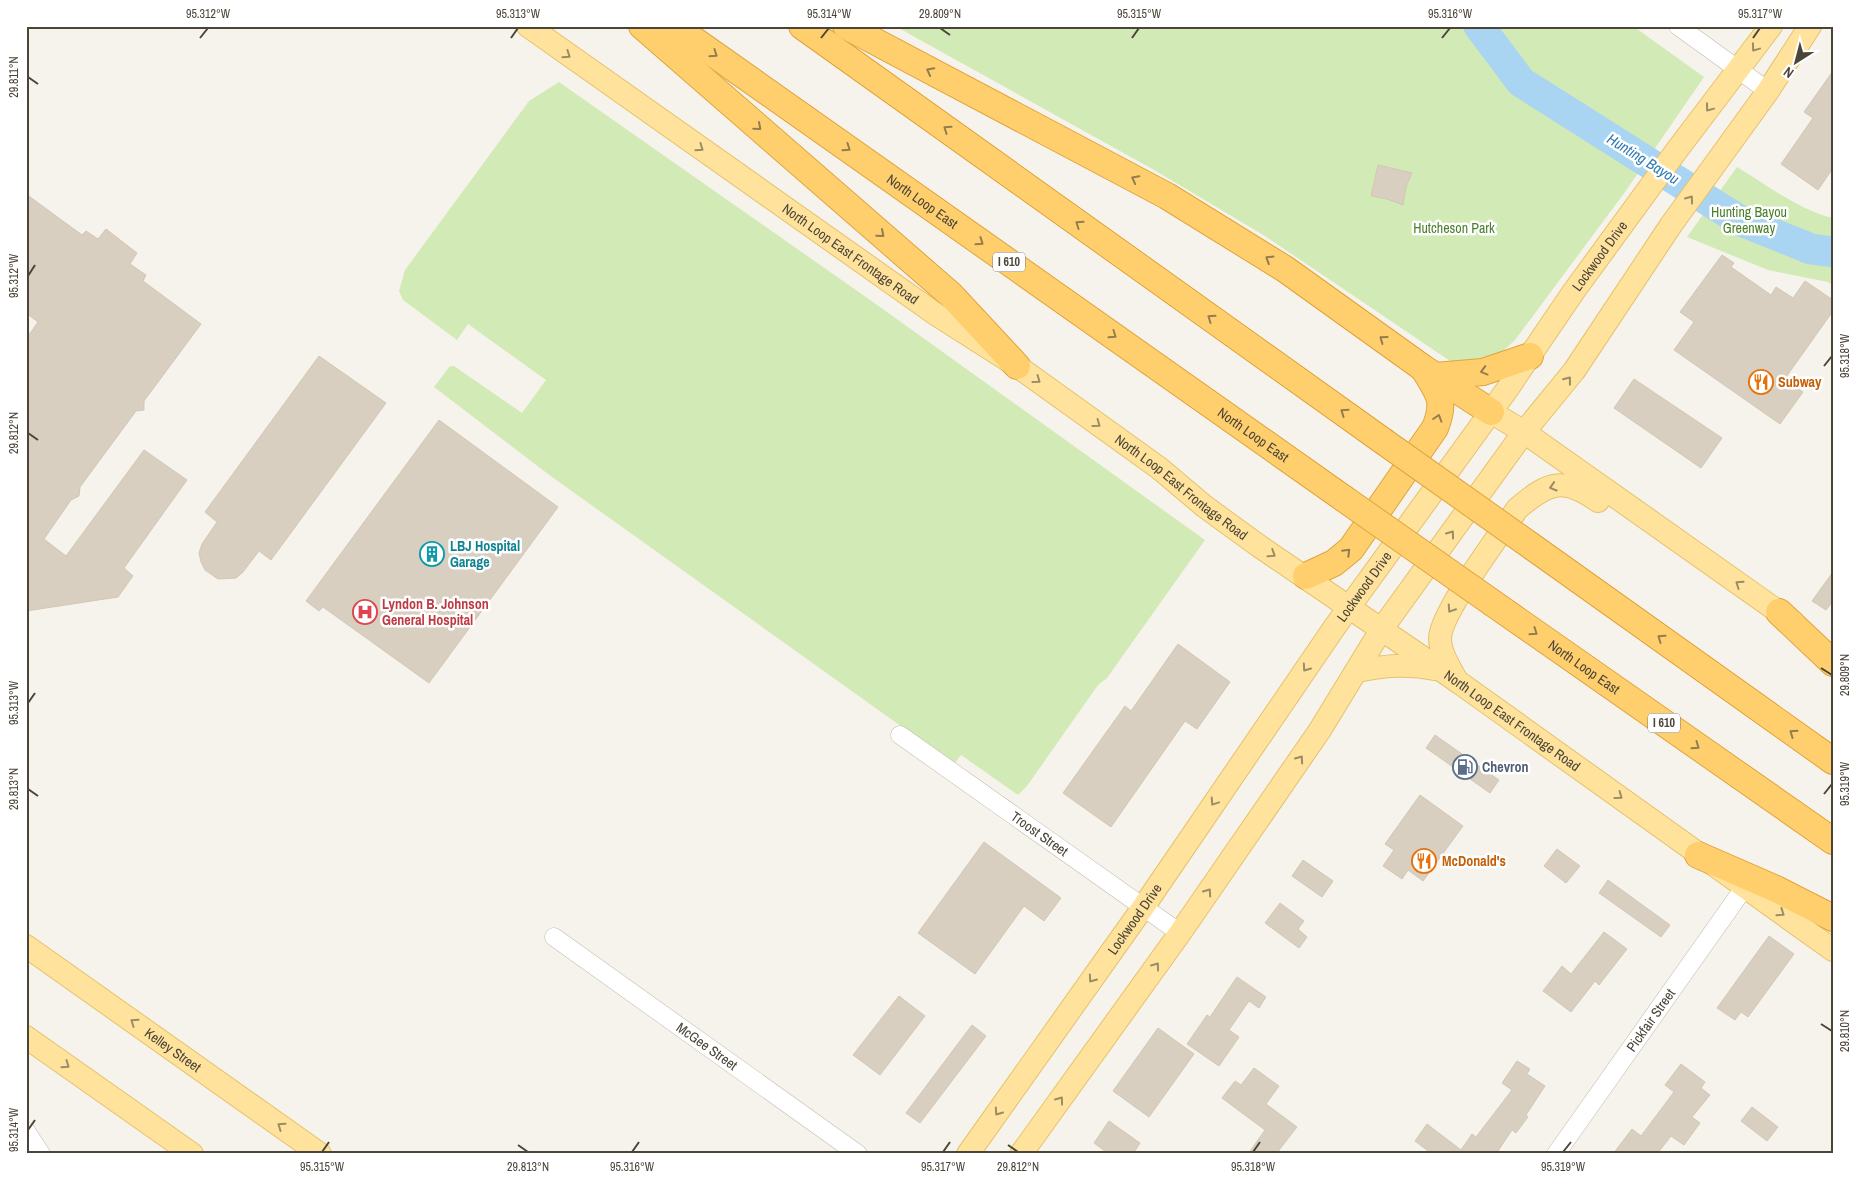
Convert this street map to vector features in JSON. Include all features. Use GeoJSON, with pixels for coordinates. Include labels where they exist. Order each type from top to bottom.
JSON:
{"type":"FeatureCollection","features":[{"type":"Feature","properties":{"kind":"highway"},"geometry":{"type":"LineString","coordinates":[[642,26],[951,295],[1016,366]]}},
{"type":"Feature","properties":{"kind":"highway","name":"North Loop East"},"geometry":{"type":"LineString","coordinates":[[674,26],[1833,841]]}},
{"type":"Feature","properties":{"kind":"highway"},"geometry":{"type":"LineString","coordinates":[[802,26],[1833,761]]}},
{"type":"Feature","properties":{"kind":"highway"},"geometry":{"type":"LineString","coordinates":[[846,26],[1167,196],[1285,269],[1429,372],[1491,412]]}},
{"type":"Feature","properties":{"kind":"highway"},"geometry":{"type":"LineString","coordinates":[[1429,372],[1483,372],[1530,356]]}},
{"type":"Feature","properties":{"kind":"highway"},"geometry":{"type":"LineString","coordinates":[[1306,576],[1334,563],[1351,549],[1435,428],[1441,408],[1441,398],[1429,372]]}},
{"type":"Feature","properties":{"kind":"highway"},"geometry":{"type":"LineString","coordinates":[[1779,612],[1833,664]]}},
{"type":"Feature","properties":{"kind":"highway"},"geometry":{"type":"LineString","coordinates":[[1698,855],[1833,918]]}},
{"type":"Feature","properties":{"kind":"main road","name":"North Loop East Frontage Road"},"geometry":{"type":"LineString","coordinates":[[528,26],[937,315],[1016,366],[1159,468],[1251,540],[1449,675],[1833,950]]}},
{"type":"Feature","properties":{"kind":"main road","name":"Lockwood Drive"},"geometry":{"type":"LineString","coordinates":[[968,1154],[1144,906],[1349,607],[1491,412],[1574,291],[1676,150],[1771,26]]}},
{"type":"Feature","properties":{"kind":"main road"},"geometry":{"type":"LineString","coordinates":[[1021,1154],[1180,933],[1330,715],[1381,630],[1524,432],[1574,372],[1671,225],[1768,91],[1810,26]]}},
{"type":"Feature","properties":{"kind":"main road"},"geometry":{"type":"LineString","coordinates":[[1491,412],[1524,432],[1833,650]]}},
{"type":"Feature","properties":{"kind":"main road"},"geometry":{"type":"LineString","coordinates":[[1449,675],[1441,648],[1442,627],[1446,618],[1518,509],[1530,498],[1554,486],[1570,485],[1586,493],[1631,525],[1659,528]]}},
{"type":"Feature","properties":{"kind":"main road"},"geometry":{"type":"LineString","coordinates":[[1356,671],[1393,665],[1414,665],[1449,675]]}},
{"type":"Feature","properties":{"kind":"main road","name":"Kelley Street"},"geometry":{"type":"LineString","coordinates":[[28,952],[320,1154]]}},
{"type":"Feature","properties":{"kind":"main road"},"geometry":{"type":"LineString","coordinates":[[26,1037],[192,1154]]}},
{"type":"Feature","properties":{"kind":"street"},"geometry":{"type":"LineString","coordinates":[[1678,26],[1768,91]]}},
{"type":"Feature","properties":{"kind":"street","name":"Troost Street"},"geometry":{"type":"LineString","coordinates":[[900,734],[1180,933]]}},
{"type":"Feature","properties":{"kind":"street","name":"Pickfair Street"},"geometry":{"type":"LineString","coordinates":[[1556,1154],[1744,888]]}},
{"type":"Feature","properties":{"kind":"street","name":"McGee Street"},"geometry":{"type":"LineString","coordinates":[[554,937],[858,1154]]}},
{"type":"Feature","properties":{"kind":"street"},"geometry":{"type":"LineString","coordinates":[[26,1131],[41,1154]]}},
{"type":"Feature","properties":{"kind":"green space","name":"Hutcheson Park"},"geometry":{"type":"Polygon","coordinates":[[[895,26],[1633,26],[1704,77],[1625,192],[1515,340],[1490,363],[1456,365],[1265,236],[1156,171],[895,26]]]}},
{"type":"Feature","properties":{"kind":"green space"},"geometry":{"type":"Polygon","coordinates":[[[559,82],[873,302],[1205,540],[1107,678],[1098,685],[1027,786],[1018,795],[961,755],[954,764],[552,477],[434,387],[450,366],[454,366],[522,413],[546,380],[468,324],[457,340],[403,300],[399,291],[405,270],[529,101],[559,82]]]}},
{"type":"Feature","properties":{"kind":"green space","name":"Hunting Bayou Greenway"},"geometry":{"type":"Polygon","coordinates":[[[1737,167],[1796,203],[1833,218],[1833,285],[1828,282],[1768,270],[1687,237],[1737,167]]]}},
{"type":"Feature","properties":{"kind":"building"},"geometry":{"type":"Polygon","coordinates":[[[1833,71],[1833,168],[1818,190],[1781,164],[1813,118],[1804,112],[1833,71]]]}},
{"type":"Feature","properties":{"kind":"building"},"geometry":{"type":"Polygon","coordinates":[[[1378,165],[1412,173],[1406,187],[1403,205],[1371,196],[1378,165]]]}},
{"type":"Feature","properties":{"kind":"building"},"geometry":{"type":"Polygon","coordinates":[[[26,194],[82,235],[86,231],[98,239],[106,229],[137,253],[130,264],[146,275],[143,281],[201,324],[144,401],[144,410],[136,411],[80,487],[79,496],[71,500],[44,539],[66,556],[144,450],[187,480],[124,568],[133,576],[118,597],[26,611],[26,339],[38,322],[26,313],[26,194]]]}},
{"type":"Feature","properties":{"kind":"building"},"geometry":{"type":"Polygon","coordinates":[[[1722,255],[1734,263],[1731,267],[1771,295],[1776,287],[1793,298],[1805,281],[1833,300],[1833,311],[1784,380],[1803,392],[1780,424],[1674,350],[1694,322],[1680,312],[1722,255]]]}},
{"type":"Feature","properties":{"kind":"building"},"geometry":{"type":"Polygon","coordinates":[[[319,356],[386,403],[271,560],[259,551],[236,578],[218,579],[205,570],[199,553],[202,544],[217,522],[205,512],[319,356]]]}},
{"type":"Feature","properties":{"kind":"building"},"geometry":{"type":"Polygon","coordinates":[[[1634,379],[1722,438],[1701,468],[1614,408],[1634,379]]]}},
{"type":"Feature","properties":{"kind":"building","name":"LBJ Hospital Garage"},"geometry":{"type":"Polygon","coordinates":[[[439,420],[558,507],[429,683],[323,607],[319,611],[306,601],[439,420]]]}},
{"type":"Feature","properties":{"kind":"building"},"geometry":{"type":"Polygon","coordinates":[[[1833,572],[1833,601],[1826,610],[1812,601],[1833,572]]]}},
{"type":"Feature","properties":{"kind":"building"},"geometry":{"type":"Polygon","coordinates":[[[1178,644],[1230,682],[1197,729],[1185,721],[1111,827],[1063,793],[1125,706],[1131,711],[1178,644]]]}},
{"type":"Feature","properties":{"kind":"building"},"geometry":{"type":"Polygon","coordinates":[[[1435,735],[1499,780],[1490,793],[1426,748],[1435,735]]]}},
{"type":"Feature","properties":{"kind":"building"},"geometry":{"type":"Polygon","coordinates":[[[1420,795],[1463,826],[1423,881],[1408,870],[1402,879],[1383,866],[1394,850],[1385,844],[1420,795]]]}},
{"type":"Feature","properties":{"kind":"building"},"geometry":{"type":"Polygon","coordinates":[[[984,842],[1061,898],[1044,921],[1024,906],[975,974],[918,933],[984,842]]]}},
{"type":"Feature","properties":{"kind":"building"},"geometry":{"type":"Polygon","coordinates":[[[1557,849],[1580,866],[1566,883],[1544,866],[1557,849]]]}},
{"type":"Feature","properties":{"kind":"building"},"geometry":{"type":"Polygon","coordinates":[[[1303,860],[1333,881],[1322,897],[1292,876],[1303,860]]]}},
{"type":"Feature","properties":{"kind":"building"},"geometry":{"type":"Polygon","coordinates":[[[1608,880],[1670,925],[1661,937],[1599,893],[1608,880]]]}},
{"type":"Feature","properties":{"kind":"building"},"geometry":{"type":"Polygon","coordinates":[[[1280,903],[1304,921],[1298,929],[1307,937],[1299,948],[1265,923],[1280,903]]]}},
{"type":"Feature","properties":{"kind":"building"},"geometry":{"type":"Polygon","coordinates":[[[1604,932],[1627,949],[1599,985],[1595,981],[1571,1012],[1543,991],[1562,966],[1571,974],[1604,932]]]}},
{"type":"Feature","properties":{"kind":"building"},"geometry":{"type":"Polygon","coordinates":[[[1769,936],[1794,954],[1748,1017],[1741,1012],[1735,1020],[1717,1008],[1769,936]]]}},
{"type":"Feature","properties":{"kind":"building"},"geometry":{"type":"Polygon","coordinates":[[[1237,977],[1266,997],[1259,1008],[1249,1001],[1229,1030],[1239,1037],[1219,1066],[1187,1044],[1207,1015],[1210,1017],[1237,977]]]}},
{"type":"Feature","properties":{"kind":"building"},"geometry":{"type":"Polygon","coordinates":[[[899,996],[925,1016],[880,1075],[853,1055],[899,996]]]}},
{"type":"Feature","properties":{"kind":"building"},"geometry":{"type":"Polygon","coordinates":[[[972,1025],[986,1036],[920,1123],[906,1113],[972,1025]]]}},
{"type":"Feature","properties":{"kind":"building"},"geometry":{"type":"Polygon","coordinates":[[[1158,1028],[1194,1054],[1149,1117],[1113,1091],[1158,1028]]]}},
{"type":"Feature","properties":{"kind":"building"},"geometry":{"type":"Polygon","coordinates":[[[1517,1061],[1530,1069],[1527,1074],[1545,1086],[1526,1115],[1528,1117],[1516,1133],[1512,1130],[1496,1154],[1432,1154],[1415,1141],[1427,1124],[1461,1150],[1472,1134],[1476,1137],[1512,1090],[1502,1083],[1517,1061]]]}},
{"type":"Feature","properties":{"kind":"building"},"geometry":{"type":"Polygon","coordinates":[[[1681,1064],[1705,1082],[1701,1088],[1710,1095],[1692,1117],[1700,1123],[1684,1145],[1671,1136],[1657,1154],[1613,1154],[1632,1129],[1641,1136],[1674,1092],[1665,1085],[1681,1064]]]}},
{"type":"Feature","properties":{"kind":"building"},"geometry":{"type":"Polygon","coordinates":[[[1254,1068],[1279,1086],[1266,1104],[1297,1127],[1276,1154],[1248,1154],[1265,1130],[1222,1098],[1235,1081],[1241,1085],[1254,1068]]]}},
{"type":"Feature","properties":{"kind":"building"},"geometry":{"type":"Polygon","coordinates":[[[1752,1107],[1778,1127],[1767,1141],[1741,1121],[1752,1107]]]}},
{"type":"Feature","properties":{"kind":"building"},"geometry":{"type":"Polygon","coordinates":[[[1109,1121],[1140,1143],[1133,1154],[1109,1154],[1094,1143],[1109,1121]]]}},
{"type":"Feature","properties":{"kind":"waterway","name":"Hunting Bayou"},"geometry":{"type":"LineString","coordinates":[[1479,26],[1521,82],[1739,220],[1811,249],[1833,252]]}},
{"type":"Feature","properties":{"kind":"place","name":"Subway"},"geometry":{"type":"Point","coordinates":[1761,382]}},
{"type":"Feature","properties":{"kind":"place","name":"LBJ Hospital Garage"},"geometry":{"type":"Point","coordinates":[432,554]}},
{"type":"Feature","properties":{"kind":"place","name":"Lyndon B. Johnson General Hospital"},"geometry":{"type":"Point","coordinates":[365,612]}},
{"type":"Feature","properties":{"kind":"place","name":"Chevron"},"geometry":{"type":"Point","coordinates":[1465,767]}},
{"type":"Feature","properties":{"kind":"place","name":"McDonald's"},"geometry":{"type":"Point","coordinates":[1424,861]}}]}
